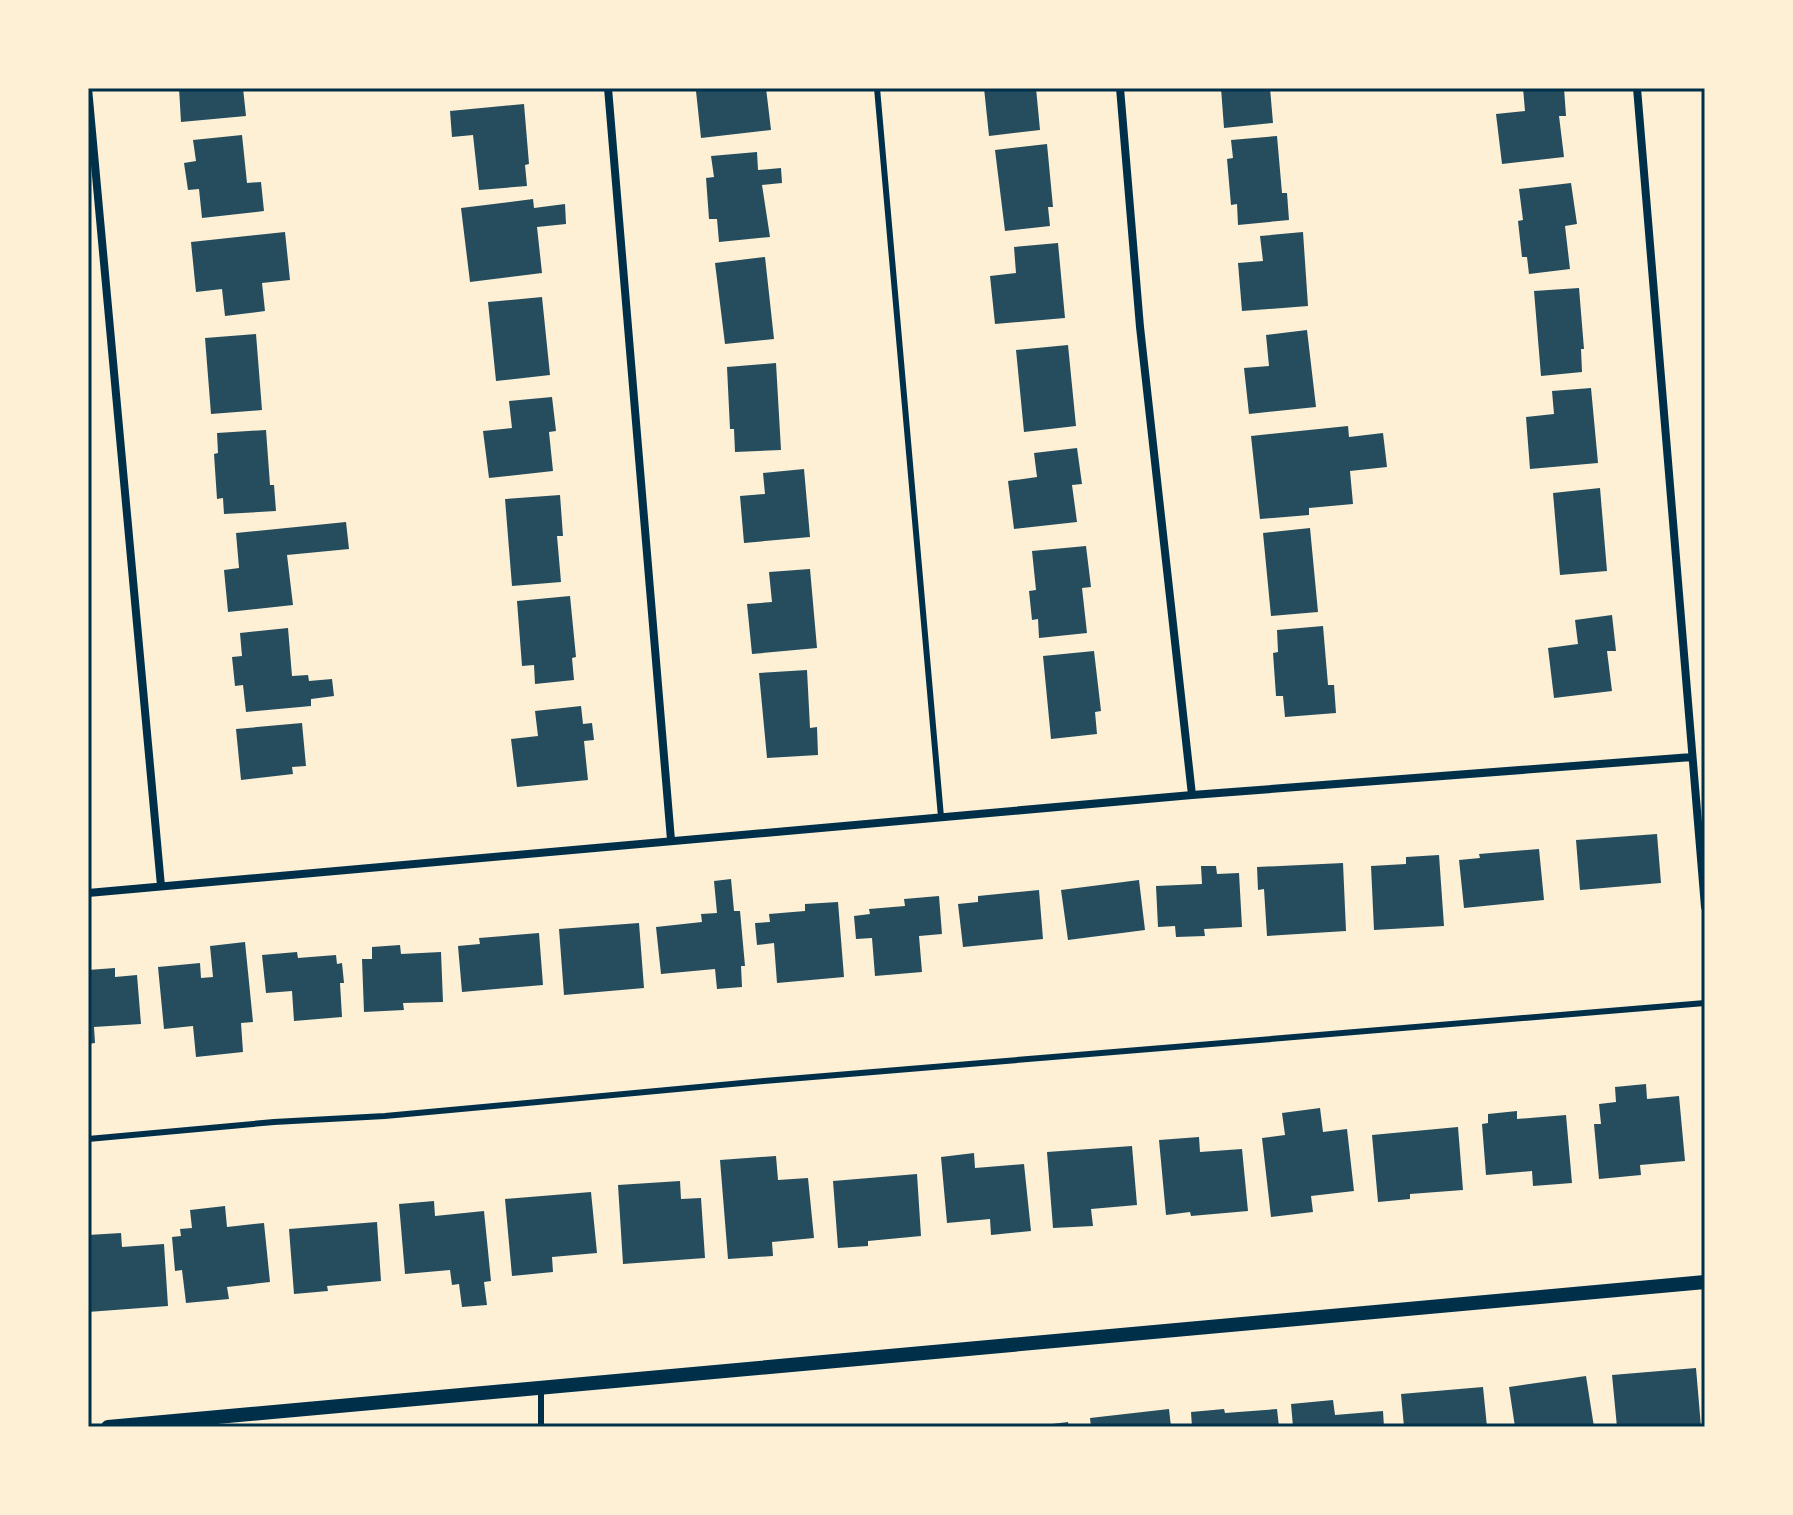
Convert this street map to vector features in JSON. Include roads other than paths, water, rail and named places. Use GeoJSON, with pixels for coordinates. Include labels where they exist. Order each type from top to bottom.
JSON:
{"type":"FeatureCollection","features":[{"type":"Feature","properties":{"kind":"street"},"geometry":{"type":"LineString","coordinates":[[88,88],[161,886]]}},
{"type":"Feature","properties":{"kind":"street"},"geometry":{"type":"LineString","coordinates":[[608,88],[671,840]]}},
{"type":"Feature","properties":{"kind":"street"},"geometry":{"type":"LineString","coordinates":[[1120,88],[1140,327],[1192,795]]}},
{"type":"Feature","properties":{"kind":"street"},"geometry":{"type":"LineString","coordinates":[[1637,88],[1705,907]]}},
{"type":"Feature","properties":{"kind":"street"},"geometry":{"type":"LineString","coordinates":[[88,893],[1192,795],[1692,757]]}},
{"type":"Feature","properties":{"kind":"street"},"geometry":{"type":"LineString","coordinates":[[108,1427],[267,1420],[541,1388],[1705,1282]]}},
{"type":"Feature","properties":{"kind":"lane"},"geometry":{"type":"LineString","coordinates":[[877,88],[941,817]]}},
{"type":"Feature","properties":{"kind":"lane"},"geometry":{"type":"LineString","coordinates":[[88,1139],[1705,1003]]}},
{"type":"Feature","properties":{"kind":"lane"},"geometry":{"type":"LineString","coordinates":[[541,1388],[541,1427]]}}]}
